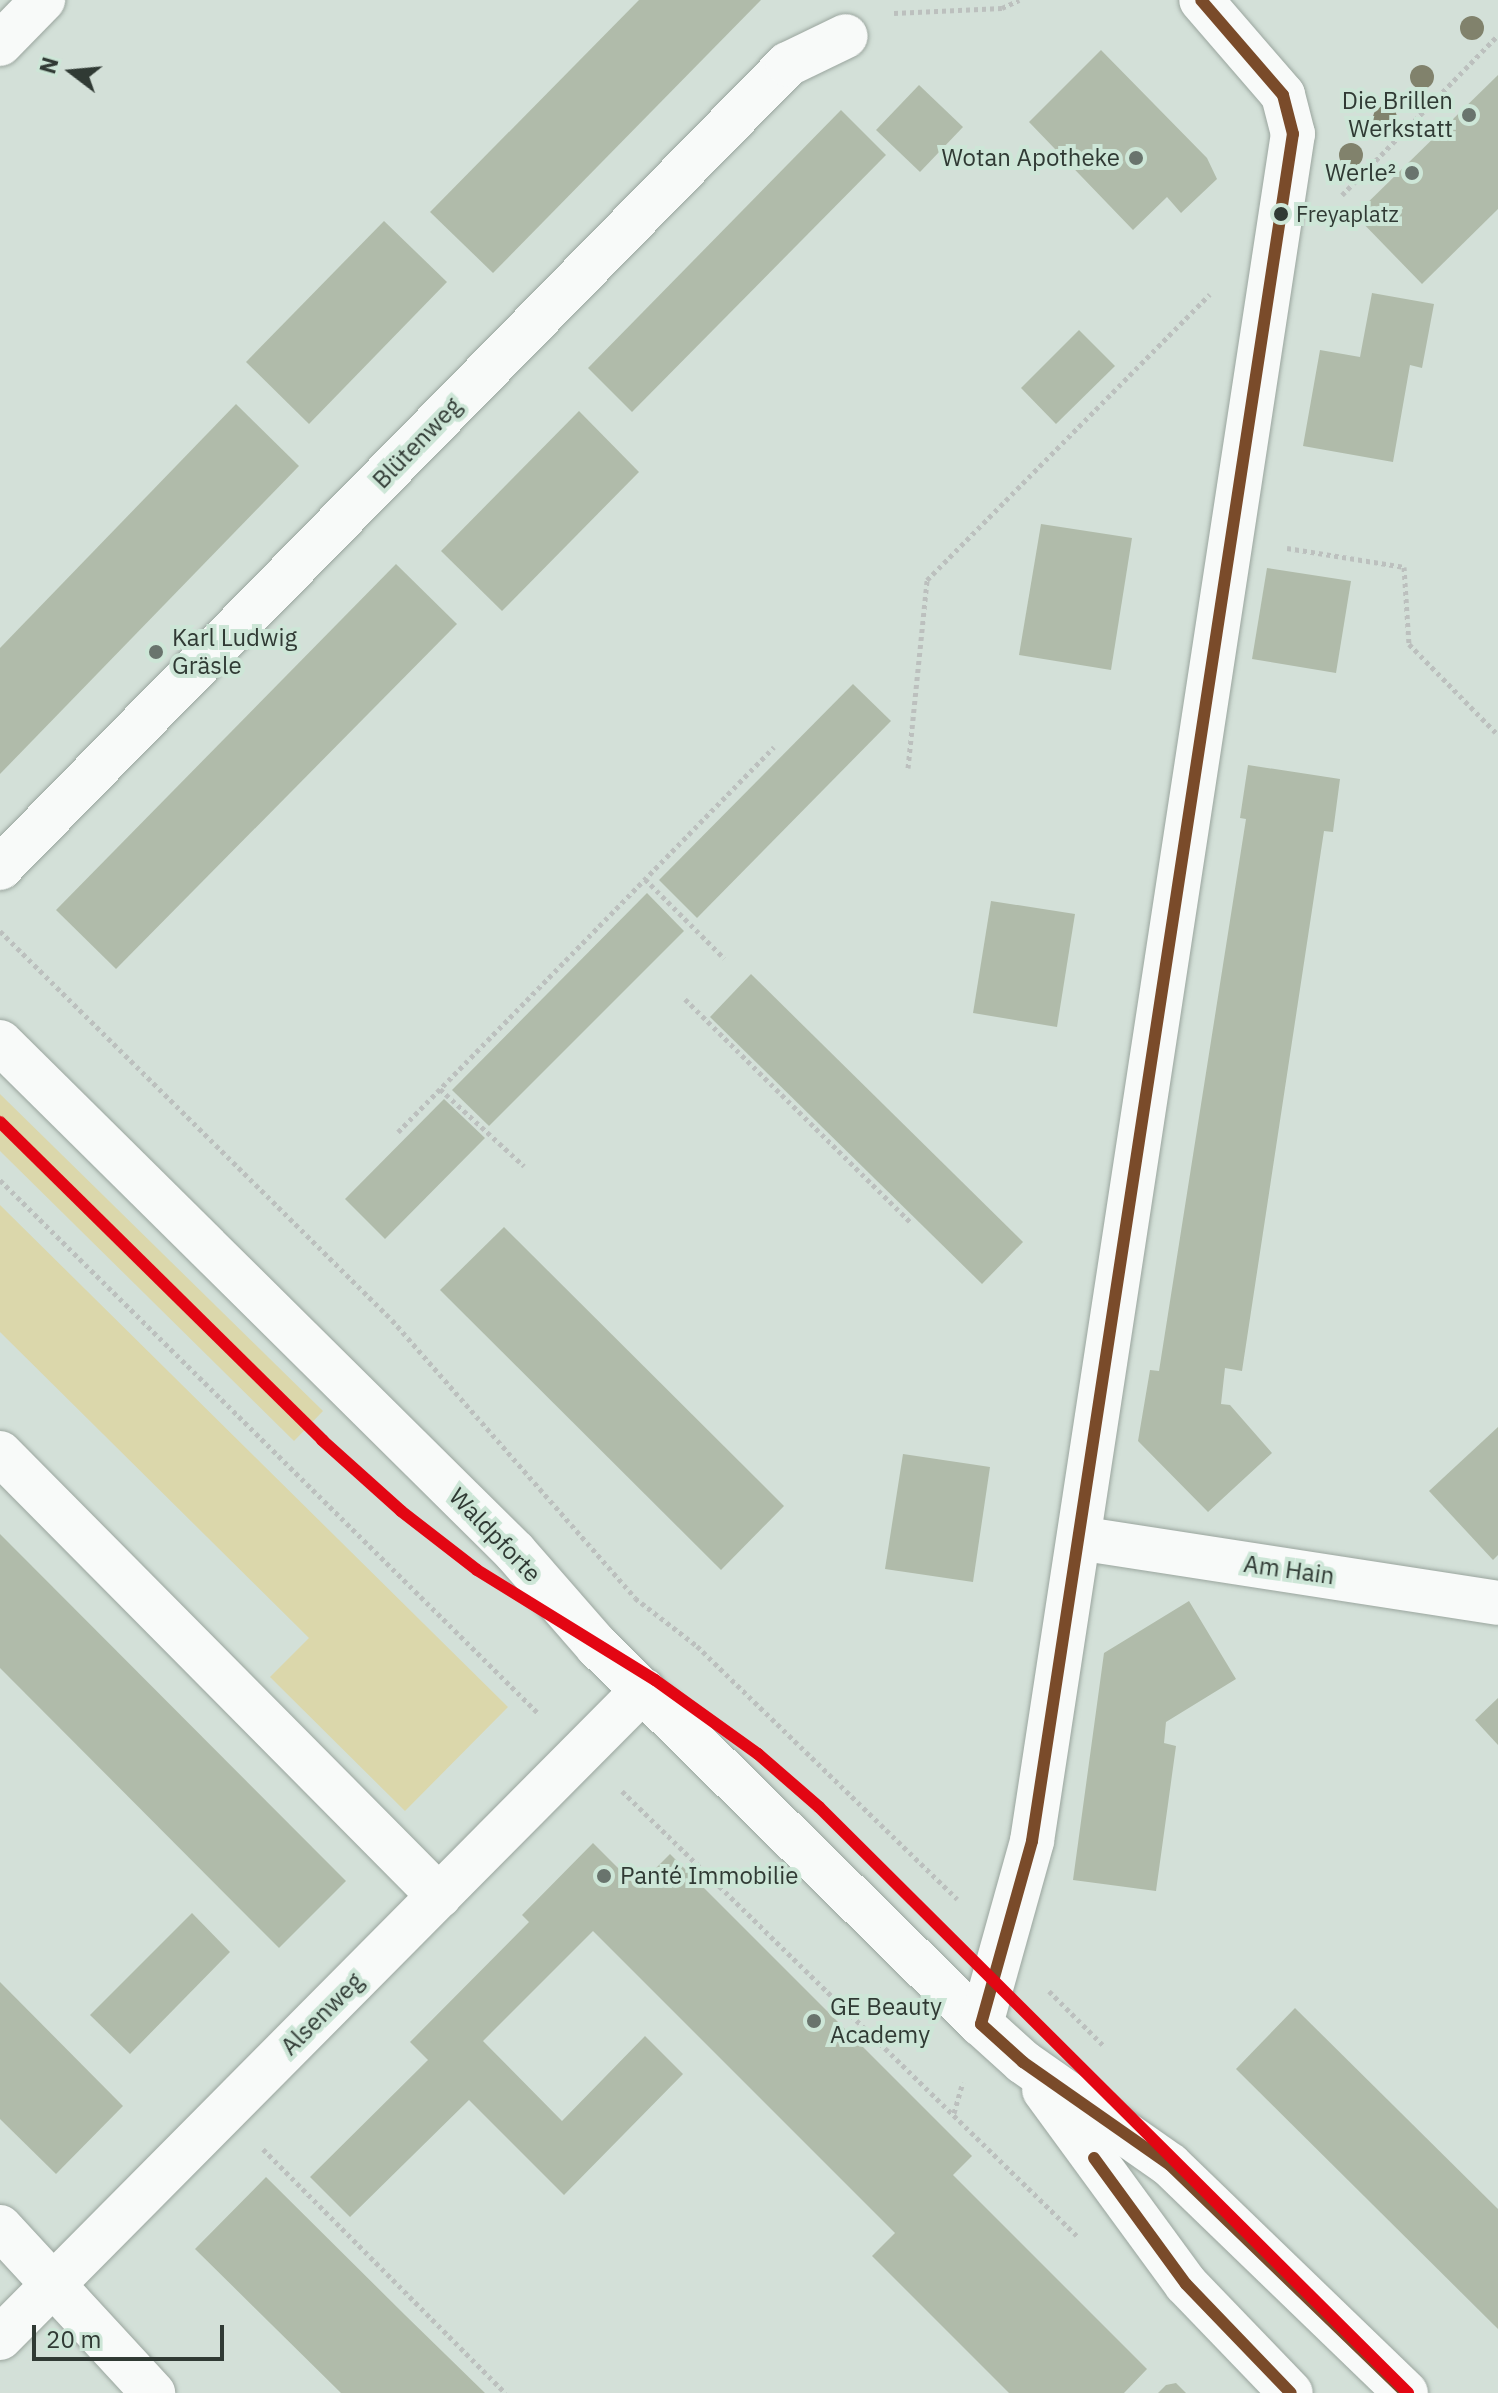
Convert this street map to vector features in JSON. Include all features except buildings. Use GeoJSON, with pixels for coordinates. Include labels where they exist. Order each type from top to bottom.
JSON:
{"type":"FeatureCollection","features":[{"type":"Feature","properties":{"kind":"street"},"geometry":{"type":"LineString","coordinates":[[0,44],[43,0]]}},
{"type":"Feature","properties":{"kind":"street"},"geometry":{"type":"LineString","coordinates":[[981,2024],[1032,1841],[1271,262],[1293,134],[1283,95],[1201,0]]}},
{"type":"Feature","properties":{"kind":"street","name":"Blütenweg"},"geometry":{"type":"LineString","coordinates":[[0,868],[788,64],[846,36]]}},
{"type":"Feature","properties":{"kind":"street","name":"Waldpforte"},"geometry":{"type":"LineString","coordinates":[[0,1042],[515,1552],[643,1690],[981,2024],[1023,2062],[1170,2165],[1406,2393]]}},
{"type":"Feature","properties":{"kind":"street"},"geometry":{"type":"LineString","coordinates":[[0,1453],[439,1896]]}},
{"type":"Feature","properties":{"kind":"street","name":"Am Hain"},"geometry":{"type":"LineString","coordinates":[[1079,1538],[1498,1603]]}},
{"type":"Feature","properties":{"kind":"street","name":"Alsenweg"},"geometry":{"type":"LineString","coordinates":[[0,2338],[643,1690]]}},
{"type":"Feature","properties":{"kind":"street","name":"Waldpforte"},"geometry":{"type":"LineString","coordinates":[[1023,2062],[1186,2284],[1291,2393]]}},
{"type":"Feature","properties":{"kind":"street"},"geometry":{"type":"LineString","coordinates":[[0,2227],[153,2393]]}},
{"type":"Feature","properties":{"kind":"path"},"geometry":{"type":"LineString","coordinates":[[846,36],[879,14],[1002,8],[1019,0]]}},
{"type":"Feature","properties":{"kind":"path"},"geometry":{"type":"LineString","coordinates":[[1281,206],[1334,203],[1498,35]]}},
{"type":"Feature","properties":{"kind":"path"},"geometry":{"type":"LineString","coordinates":[[908,768],[927,580],[1242,261],[1271,262]]}},
{"type":"Feature","properties":{"kind":"path"},"geometry":{"type":"LineString","coordinates":[[1231,539],[1404,567],[1409,644],[1498,735]]}},
{"type":"Feature","properties":{"kind":"path"},"geometry":{"type":"LineString","coordinates":[[398,1132],[774,747]]}},
{"type":"Feature","properties":{"kind":"path"},"geometry":{"type":"LineString","coordinates":[[645,879],[724,958]]}},
{"type":"Feature","properties":{"kind":"path"},"geometry":{"type":"LineString","coordinates":[[0,931],[392,1320],[635,1598],[697,1646],[1003,1943]]}},
{"type":"Feature","properties":{"kind":"path"},"geometry":{"type":"LineString","coordinates":[[685,999],[911,1223]]}},
{"type":"Feature","properties":{"kind":"path"},"geometry":{"type":"LineString","coordinates":[[440,1089],[524,1166]]}},
{"type":"Feature","properties":{"kind":"path"},"geometry":{"type":"LineString","coordinates":[[0,1180],[527,1703],[582,1752],[1087,2247]]}},
{"type":"Feature","properties":{"kind":"path"},"geometry":{"type":"LineString","coordinates":[[226,2111],[505,2393]]}},
{"type":"Feature","properties":{"kind":"shaded area"},"geometry":{"type":"Polygon","coordinates":[[[0,1094],[323,1411],[294,1441],[0,1151],[0,1094]]]}},
{"type":"Feature","properties":{"kind":"shaded area"},"geometry":{"type":"Polygon","coordinates":[[[0,1205],[508,1707],[405,1811],[270,1677],[309,1638],[0,1332],[0,1205]]]}},
{"type":"Feature","properties":{"kind":"transit line"},"geometry":{"type":"LineString","coordinates":[[981,2024],[1032,1841],[1293,134],[1283,95],[1201,0]]}},
{"type":"Feature","properties":{"kind":"transit line"},"geometry":{"type":"LineString","coordinates":[[0,1122],[322,1440],[401,1511],[477,1570],[655,1680],[758,1754],[819,1807],[1408,2393]]}},
{"type":"Feature","properties":{"kind":"transit line"},"geometry":{"type":"LineString","coordinates":[[981,2024],[1023,2062],[1170,2165],[1406,2393]]}},
{"type":"Feature","properties":{"kind":"transit line"},"geometry":{"type":"LineString","coordinates":[[1094,2158],[1186,2284],[1291,2393]]}},
{"type":"Feature","properties":{"kind":"place","name":"Die Brillen Werkstatt"},"geometry":{"type":"Point","coordinates":[1469,115]}},
{"type":"Feature","properties":{"kind":"place","name":"Wotan Apotheke"},"geometry":{"type":"Point","coordinates":[1136,158]}},
{"type":"Feature","properties":{"kind":"place","name":"Werle²"},"geometry":{"type":"Point","coordinates":[1412,173]}},
{"type":"Feature","properties":{"kind":"place","name":"Freyaplatz"},"geometry":{"type":"Point","coordinates":[1281,214]}},
{"type":"Feature","properties":{"kind":"place","name":"Karl Ludwig Gräsle"},"geometry":{"type":"Point","coordinates":[156,652]}},
{"type":"Feature","properties":{"kind":"place","name":"Panté Immobilie"},"geometry":{"type":"Point","coordinates":[604,1876]}},
{"type":"Feature","properties":{"kind":"place","name":"GE Beauty Academy"},"geometry":{"type":"Point","coordinates":[814,2021]}}]}
